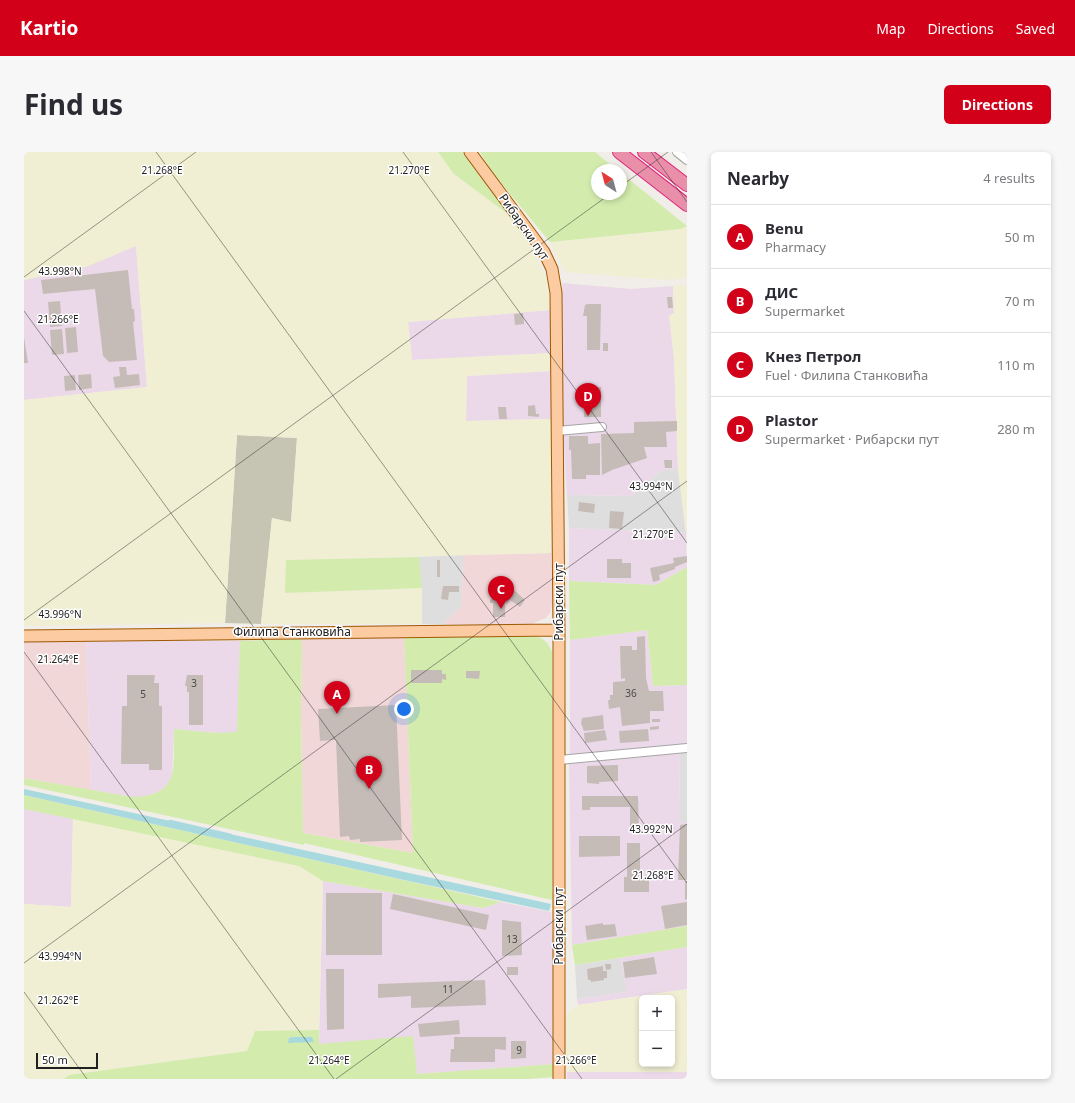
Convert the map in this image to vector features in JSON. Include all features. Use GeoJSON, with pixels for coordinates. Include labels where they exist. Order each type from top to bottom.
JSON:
{"type":"FeatureCollection","features":[{"type":"Feature","properties":{"kind":"highway"},"geometry":{"type":"LineString","coordinates":[[619,152],[687,205]]}},
{"type":"Feature","properties":{"kind":"highway"},"geometry":{"type":"LineString","coordinates":[[644,152],[687,185]]}},
{"type":"Feature","properties":{"kind":"main road","name":"Рибарски пут"},"geometry":{"type":"LineString","coordinates":[[470,152],[544,252],[552,269],[556,293],[559,630],[560,1079]]}},
{"type":"Feature","properties":{"kind":"main road","name":"Филипа Станковића"},"geometry":{"type":"LineString","coordinates":[[24,636],[559,630]]}},
{"type":"Feature","properties":{"kind":"street"},"geometry":{"type":"LineString","coordinates":[[677,152],[687,160]]}},
{"type":"Feature","properties":{"kind":"street"},"geometry":{"type":"LineString","coordinates":[[557,431],[602,427]]}},
{"type":"Feature","properties":{"kind":"street"},"geometry":{"type":"LineString","coordinates":[[559,760],[687,748]]}},
{"type":"Feature","properties":{"kind":"shaded area"},"geometry":{"type":"Polygon","coordinates":[[[136,246],[147,387],[24,400],[24,280],[136,246]]]}},
{"type":"Feature","properties":{"kind":"shaded area"},"geometry":{"type":"Polygon","coordinates":[[[562,283],[631,289],[673,286],[674,313],[670,317],[674,359],[678,469],[662,470],[631,496],[567,495],[563,433],[562,283]]]}},
{"type":"Feature","properties":{"kind":"shaded area"},"geometry":{"type":"Polygon","coordinates":[[[550,310],[552,353],[412,360],[408,322],[550,310]]]}},
{"type":"Feature","properties":{"kind":"shaded area"},"geometry":{"type":"Polygon","coordinates":[[[552,371],[551,419],[466,421],[467,376],[552,371]]]}},
{"type":"Feature","properties":{"kind":"shaded area"},"geometry":{"type":"Polygon","coordinates":[[[237,435],[297,438],[291,523],[272,518],[261,624],[225,623],[237,435]]]}},
{"type":"Feature","properties":{"kind":"shaded area"},"geometry":{"type":"Polygon","coordinates":[[[678,469],[686,533],[569,528],[567,495],[631,496],[662,470],[678,469]]]}},
{"type":"Feature","properties":{"kind":"shaded area"},"geometry":{"type":"Polygon","coordinates":[[[569,528],[686,533],[687,567],[656,585],[569,581],[569,528]]]}},
{"type":"Feature","properties":{"kind":"shaded area"},"geometry":{"type":"Polygon","coordinates":[[[551,553],[553,601],[550,613],[546,618],[529,625],[443,624],[462,606],[463,555],[551,553]]]}},
{"type":"Feature","properties":{"kind":"shaded area"},"geometry":{"type":"Polygon","coordinates":[[[463,555],[462,606],[443,624],[422,624],[419,557],[463,555]]]}},
{"type":"Feature","properties":{"kind":"shaded area"},"geometry":{"type":"Polygon","coordinates":[[[647,630],[653,686],[687,685],[687,744],[570,755],[570,640],[647,630]]]}},
{"type":"Feature","properties":{"kind":"shaded area"},"geometry":{"type":"Polygon","coordinates":[[[404,635],[413,853],[303,833],[301,714],[302,643],[300,639],[404,635]]]}},
{"type":"Feature","properties":{"kind":"shaded area"},"geometry":{"type":"Polygon","coordinates":[[[86,641],[91,790],[24,778],[24,642],[86,641]]]}},
{"type":"Feature","properties":{"kind":"shaded area"},"geometry":{"type":"Polygon","coordinates":[[[86,641],[240,641],[238,733],[217,733],[174,729],[172,777],[166,788],[147,797],[132,797],[91,790],[86,641]]]}},
{"type":"Feature","properties":{"kind":"shaded area"},"geometry":{"type":"Polygon","coordinates":[[[687,751],[687,822],[679,822],[680,752],[687,751]]]}},
{"type":"Feature","properties":{"kind":"shaded area"},"geometry":{"type":"Polygon","coordinates":[[[680,752],[679,822],[687,822],[687,926],[572,945],[569,763],[680,752]]]}},
{"type":"Feature","properties":{"kind":"shaded area"},"geometry":{"type":"Polygon","coordinates":[[[24,809],[73,818],[71,907],[24,904],[24,809]]]}},
{"type":"Feature","properties":{"kind":"shaded area"},"geometry":{"type":"Polygon","coordinates":[[[323,881],[483,908],[501,902],[551,912],[555,967],[555,1064],[417,1074],[319,1044],[323,881]]]}},
{"type":"Feature","properties":{"kind":"shaded area"},"geometry":{"type":"Polygon","coordinates":[[[687,947],[687,989],[578,1005],[577,999],[627,992],[620,958],[687,947]]]}},
{"type":"Feature","properties":{"kind":"shaded area"},"geometry":{"type":"Polygon","coordinates":[[[620,958],[627,992],[577,999],[575,965],[620,958]]]}},
{"type":"Feature","properties":{"kind":"shaded area"},"geometry":{"type":"Polygon","coordinates":[[[567,1072],[687,1072],[687,1079],[567,1079],[567,1072]]]}},
{"type":"Feature","properties":{"kind":"green space"},"geometry":{"type":"Polygon","coordinates":[[[24,152],[438,152],[454,174],[509,215],[529,241],[548,281],[550,310],[408,322],[412,360],[552,353],[552,371],[467,376],[466,421],[551,419],[551,553],[286,560],[285,593],[422,588],[422,624],[261,624],[272,518],[291,522],[297,438],[237,435],[225,623],[24,626],[24,400],[147,387],[136,246],[86,267],[24,280],[24,152]]]}},
{"type":"Feature","properties":{"kind":"green space"},"geometry":{"type":"Polygon","coordinates":[[[438,152],[462,152],[509,215],[454,174],[438,152]]]}},
{"type":"Feature","properties":{"kind":"green space"},"geometry":{"type":"Polygon","coordinates":[[[480,152],[595,152],[610,164],[591,164],[591,200],[627,200],[627,178],[687,226],[680,229],[550,242],[491,171],[480,152]]]}},
{"type":"Feature","properties":{"kind":"green space"},"geometry":{"type":"Polygon","coordinates":[[[687,226],[687,278],[667,280],[565,272],[550,242],[680,229],[687,226]]]}},
{"type":"Feature","properties":{"kind":"green space"},"geometry":{"type":"Polygon","coordinates":[[[687,285],[687,540],[678,469],[674,359],[669,316],[674,313],[673,286],[687,285]]]}},
{"type":"Feature","properties":{"kind":"green space"},"geometry":{"type":"Polygon","coordinates":[[[419,557],[422,588],[285,593],[286,560],[419,557]]]}},
{"type":"Feature","properties":{"kind":"green space"},"geometry":{"type":"Polygon","coordinates":[[[687,567],[687,685],[653,686],[647,630],[570,640],[569,581],[656,585],[687,567]]]}},
{"type":"Feature","properties":{"kind":"green space"},"geometry":{"type":"Polygon","coordinates":[[[404,635],[534,636],[546,641],[549,646],[552,652],[552,900],[304,843],[304,845],[24,785],[24,778],[132,797],[148,795],[159,791],[167,785],[171,777],[174,756],[174,729],[217,733],[237,732],[240,641],[300,639],[302,643],[301,714],[303,833],[413,853],[404,635]]]}},
{"type":"Feature","properties":{"kind":"green space"},"geometry":{"type":"Polygon","coordinates":[[[24,795],[501,902],[483,908],[323,881],[299,866],[24,809],[24,795]]]}},
{"type":"Feature","properties":{"kind":"green space"},"geometry":{"type":"Polygon","coordinates":[[[73,818],[299,866],[323,881],[319,1030],[255,1031],[247,1051],[69,1075],[64,1079],[24,1079],[24,904],[71,907],[73,818]]]}},
{"type":"Feature","properties":{"kind":"green space"},"geometry":{"type":"Polygon","coordinates":[[[687,926],[687,947],[575,965],[572,945],[687,926]]]}},
{"type":"Feature","properties":{"kind":"green space"},"geometry":{"type":"Polygon","coordinates":[[[687,989],[687,1072],[567,1072],[566,1024],[568,1012],[578,1005],[639,996],[639,1067],[675,1067],[675,995],[646,995],[687,989]]]}},
{"type":"Feature","properties":{"kind":"green space"},"geometry":{"type":"Polygon","coordinates":[[[319,1030],[319,1044],[413,1036],[417,1074],[555,1064],[553,1077],[528,1079],[64,1079],[69,1075],[247,1051],[255,1031],[319,1030]]]}},
{"type":"Feature","properties":{"kind":"water"},"geometry":{"type":"Polygon","coordinates":[[[24,789],[551,904],[549,911],[404,880],[24,795],[24,789]]]}},
{"type":"Feature","properties":{"kind":"water"},"geometry":{"type":"Polygon","coordinates":[[[312,1037],[314,1042],[288,1043],[289,1038],[312,1037]]]}},
{"type":"Feature","properties":{"kind":"building"},"geometry":{"type":"Polygon","coordinates":[[[128,270],[132,309],[134,309],[135,321],[133,322],[137,360],[109,362],[103,356],[95,289],[43,294],[41,280],[128,270]]]}},
{"type":"Feature","properties":{"kind":"building"},"geometry":{"type":"Polygon","coordinates":[[[667,297],[672,297],[673,308],[668,308],[667,297]]]}},
{"type":"Feature","properties":{"kind":"building"},"geometry":{"type":"Polygon","coordinates":[[[60,301],[62,326],[50,327],[48,302],[60,301]]]}},
{"type":"Feature","properties":{"kind":"building"},"geometry":{"type":"Polygon","coordinates":[[[601,304],[600,350],[587,350],[587,316],[583,316],[585,305],[601,304]]]}},
{"type":"Feature","properties":{"kind":"building"},"geometry":{"type":"Polygon","coordinates":[[[523,313],[524,324],[515,325],[514,314],[523,313]]]}},
{"type":"Feature","properties":{"kind":"building"},"geometry":{"type":"Polygon","coordinates":[[[76,327],[78,352],[67,353],[65,328],[76,327]]]}},
{"type":"Feature","properties":{"kind":"building"},"geometry":{"type":"Polygon","coordinates":[[[62,329],[64,354],[52,355],[50,330],[62,329]]]}},
{"type":"Feature","properties":{"kind":"building"},"geometry":{"type":"Polygon","coordinates":[[[24,337],[28,363],[24,363],[24,337]]]}},
{"type":"Feature","properties":{"kind":"building"},"geometry":{"type":"Polygon","coordinates":[[[603,343],[608,343],[608,351],[603,351],[603,343]]]}},
{"type":"Feature","properties":{"kind":"building"},"geometry":{"type":"Polygon","coordinates":[[[119,367],[126,367],[127,375],[139,374],[140,385],[115,388],[113,377],[120,376],[119,367]]]}},
{"type":"Feature","properties":{"kind":"building"},"geometry":{"type":"Polygon","coordinates":[[[91,374],[92,388],[79,390],[78,375],[91,374]]]}},
{"type":"Feature","properties":{"kind":"building"},"geometry":{"type":"Polygon","coordinates":[[[75,375],[76,390],[65,391],[64,376],[75,375]]]}},
{"type":"Feature","properties":{"kind":"building"},"geometry":{"type":"Polygon","coordinates":[[[592,387],[601,387],[601,417],[584,417],[585,391],[592,391],[592,387]]]}},
{"type":"Feature","properties":{"kind":"building"},"geometry":{"type":"Polygon","coordinates":[[[535,405],[536,414],[539,414],[539,417],[528,416],[528,406],[535,405]]]}},
{"type":"Feature","properties":{"kind":"building"},"geometry":{"type":"Polygon","coordinates":[[[498,407],[506,407],[507,419],[499,419],[498,407]]]}},
{"type":"Feature","properties":{"kind":"building"},"geometry":{"type":"Polygon","coordinates":[[[677,421],[677,431],[666,432],[667,447],[644,447],[647,458],[602,475],[601,434],[634,433],[634,422],[677,421]]]}},
{"type":"Feature","properties":{"kind":"building"},"geometry":{"type":"Polygon","coordinates":[[[569,436],[588,436],[588,444],[600,443],[600,475],[586,475],[586,479],[572,479],[569,436]]]}},
{"type":"Feature","properties":{"kind":"building"},"geometry":{"type":"Polygon","coordinates":[[[664,460],[672,460],[672,468],[665,468],[664,460]]]}},
{"type":"Feature","properties":{"kind":"building"},"geometry":{"type":"Polygon","coordinates":[[[579,502],[595,504],[594,513],[578,511],[579,502]]]}},
{"type":"Feature","properties":{"kind":"building"},"geometry":{"type":"Polygon","coordinates":[[[610,511],[624,512],[622,529],[609,528],[610,511]]]}},
{"type":"Feature","properties":{"kind":"building"},"geometry":{"type":"Polygon","coordinates":[[[687,556],[687,562],[675,567],[675,569],[659,575],[660,580],[653,582],[650,568],[674,563],[673,558],[687,556]]]}},
{"type":"Feature","properties":{"kind":"building"},"geometry":{"type":"Polygon","coordinates":[[[607,559],[622,559],[622,563],[631,563],[631,578],[607,578],[607,559]]]}},
{"type":"Feature","properties":{"kind":"building"},"geometry":{"type":"Polygon","coordinates":[[[437,560],[440,560],[440,577],[437,577],[437,560]]]}},
{"type":"Feature","properties":{"kind":"building"},"geometry":{"type":"Polygon","coordinates":[[[443,586],[459,586],[459,592],[449,592],[448,600],[441,599],[443,586]]]}},
{"type":"Feature","properties":{"kind":"building"},"geometry":{"type":"Polygon","coordinates":[[[513,589],[525,600],[520,607],[510,600],[507,604],[505,603],[505,617],[493,617],[493,603],[490,603],[490,600],[503,590],[513,589]]]}},
{"type":"Feature","properties":{"kind":"building"},"geometry":{"type":"Polygon","coordinates":[[[645,636],[646,678],[649,691],[663,691],[664,711],[650,711],[650,723],[622,726],[620,707],[609,709],[608,700],[610,700],[610,695],[613,695],[613,682],[625,681],[625,678],[621,679],[620,646],[632,646],[632,650],[637,650],[637,637],[645,636]]]}},
{"type":"Feature","properties":{"kind":"building"},"geometry":{"type":"Polygon","coordinates":[[[411,670],[442,670],[442,674],[446,674],[446,680],[442,679],[442,683],[411,683],[411,670]]]}},
{"type":"Feature","properties":{"kind":"building"},"geometry":{"type":"Polygon","coordinates":[[[466,671],[480,671],[479,679],[466,678],[466,671]]]}},
{"type":"Feature","properties":{"kind":"building"},"geometry":{"type":"Polygon","coordinates":[[[127,675],[155,675],[154,683],[159,683],[159,706],[162,706],[162,770],[149,770],[149,764],[121,764],[122,706],[127,706],[127,675]]]}},
{"type":"Feature","properties":{"kind":"building"},"geometry":{"type":"Polygon","coordinates":[[[187,675],[203,675],[203,725],[189,725],[189,692],[187,692],[187,686],[185,686],[187,675]]]}},
{"type":"Feature","properties":{"kind":"building"},"geometry":{"type":"Polygon","coordinates":[[[396,705],[402,840],[360,842],[360,839],[350,840],[349,836],[340,837],[336,740],[320,741],[318,709],[396,705]]]}},
{"type":"Feature","properties":{"kind":"building"},"geometry":{"type":"Polygon","coordinates":[[[603,715],[604,729],[584,731],[581,723],[582,718],[603,715]]]}},
{"type":"Feature","properties":{"kind":"building"},"geometry":{"type":"Polygon","coordinates":[[[652,719],[660,719],[660,722],[652,722],[652,719]]]}},
{"type":"Feature","properties":{"kind":"building"},"geometry":{"type":"Polygon","coordinates":[[[659,726],[659,729],[650,730],[650,727],[659,726]]]}},
{"type":"Feature","properties":{"kind":"building"},"geometry":{"type":"Polygon","coordinates":[[[648,729],[649,741],[620,743],[619,731],[648,729]]]}},
{"type":"Feature","properties":{"kind":"building"},"geometry":{"type":"Polygon","coordinates":[[[605,730],[607,740],[585,743],[584,733],[605,730]]]}},
{"type":"Feature","properties":{"kind":"building"},"geometry":{"type":"Polygon","coordinates":[[[618,765],[618,781],[599,782],[599,784],[587,783],[587,766],[618,765]]]}},
{"type":"Feature","properties":{"kind":"building"},"geometry":{"type":"Polygon","coordinates":[[[582,796],[638,796],[639,832],[630,832],[630,807],[590,807],[590,810],[582,810],[582,796]]]}},
{"type":"Feature","properties":{"kind":"building"},"geometry":{"type":"Polygon","coordinates":[[[687,824],[687,880],[678,880],[680,825],[687,824]]]}},
{"type":"Feature","properties":{"kind":"building"},"geometry":{"type":"Polygon","coordinates":[[[579,836],[620,836],[620,856],[579,857],[579,836]]]}},
{"type":"Feature","properties":{"kind":"building"},"geometry":{"type":"Polygon","coordinates":[[[627,843],[640,843],[640,877],[630,877],[649,879],[649,892],[624,892],[624,877],[627,877],[627,843]]]}},
{"type":"Feature","properties":{"kind":"building"},"geometry":{"type":"Polygon","coordinates":[[[685,881],[687,881],[687,899],[685,900],[685,881]]]}},
{"type":"Feature","properties":{"kind":"building"},"geometry":{"type":"Polygon","coordinates":[[[326,893],[382,893],[382,955],[326,955],[326,893]]]}},
{"type":"Feature","properties":{"kind":"building"},"geometry":{"type":"Polygon","coordinates":[[[393,894],[489,915],[486,930],[390,909],[393,894]]]}},
{"type":"Feature","properties":{"kind":"building"},"geometry":{"type":"Polygon","coordinates":[[[687,902],[687,925],[665,929],[661,906],[687,902]]]}},
{"type":"Feature","properties":{"kind":"building"},"geometry":{"type":"Polygon","coordinates":[[[502,920],[521,922],[522,955],[502,956],[502,920]]]}},
{"type":"Feature","properties":{"kind":"building"},"geometry":{"type":"Polygon","coordinates":[[[603,923],[603,925],[615,924],[617,936],[587,940],[585,926],[603,923]]]}},
{"type":"Feature","properties":{"kind":"building"},"geometry":{"type":"Polygon","coordinates":[[[654,957],[657,974],[625,978],[623,962],[654,957]]]}},
{"type":"Feature","properties":{"kind":"building"},"geometry":{"type":"Polygon","coordinates":[[[605,964],[611,964],[611,969],[606,970],[605,964]]]}},
{"type":"Feature","properties":{"kind":"building"},"geometry":{"type":"Polygon","coordinates":[[[603,966],[603,971],[607,971],[607,978],[604,978],[604,980],[591,982],[591,980],[588,980],[587,969],[603,966]]]}},
{"type":"Feature","properties":{"kind":"building"},"geometry":{"type":"Polygon","coordinates":[[[507,967],[518,967],[518,975],[507,975],[507,967]]]}},
{"type":"Feature","properties":{"kind":"building"},"geometry":{"type":"Polygon","coordinates":[[[326,969],[344,969],[344,1029],[327,1030],[326,969]]]}},
{"type":"Feature","properties":{"kind":"building"},"geometry":{"type":"Polygon","coordinates":[[[485,980],[486,1005],[411,1008],[411,996],[378,998],[378,984],[485,980]]]}},
{"type":"Feature","properties":{"kind":"building"},"geometry":{"type":"Polygon","coordinates":[[[459,1020],[460,1034],[420,1037],[418,1024],[459,1020]]]}},
{"type":"Feature","properties":{"kind":"building"},"geometry":{"type":"Polygon","coordinates":[[[454,1037],[506,1037],[506,1050],[495,1049],[495,1062],[450,1062],[451,1049],[454,1049],[454,1037]]]}},
{"type":"Feature","properties":{"kind":"building"},"geometry":{"type":"Polygon","coordinates":[[[511,1041],[526,1041],[526,1058],[511,1059],[511,1041]]]}},
{"type":"Feature","properties":{"kind":"waterway"},"geometry":{"type":"LineString","coordinates":[[170,821],[231,835]]}},
{"type":"Feature","properties":{"kind":"place","name":"Plastor"},"geometry":{"type":"Point","coordinates":[588,416]}},
{"type":"Feature","properties":{"kind":"place","name":"Кнез Петрол"},"geometry":{"type":"Point","coordinates":[501,609]}},
{"type":"Feature","properties":{"kind":"place","name":"Benu"},"geometry":{"type":"Point","coordinates":[337,714]}},
{"type":"Feature","properties":{"kind":"place","name":"ДИС"},"geometry":{"type":"Point","coordinates":[369,789]}}]}
